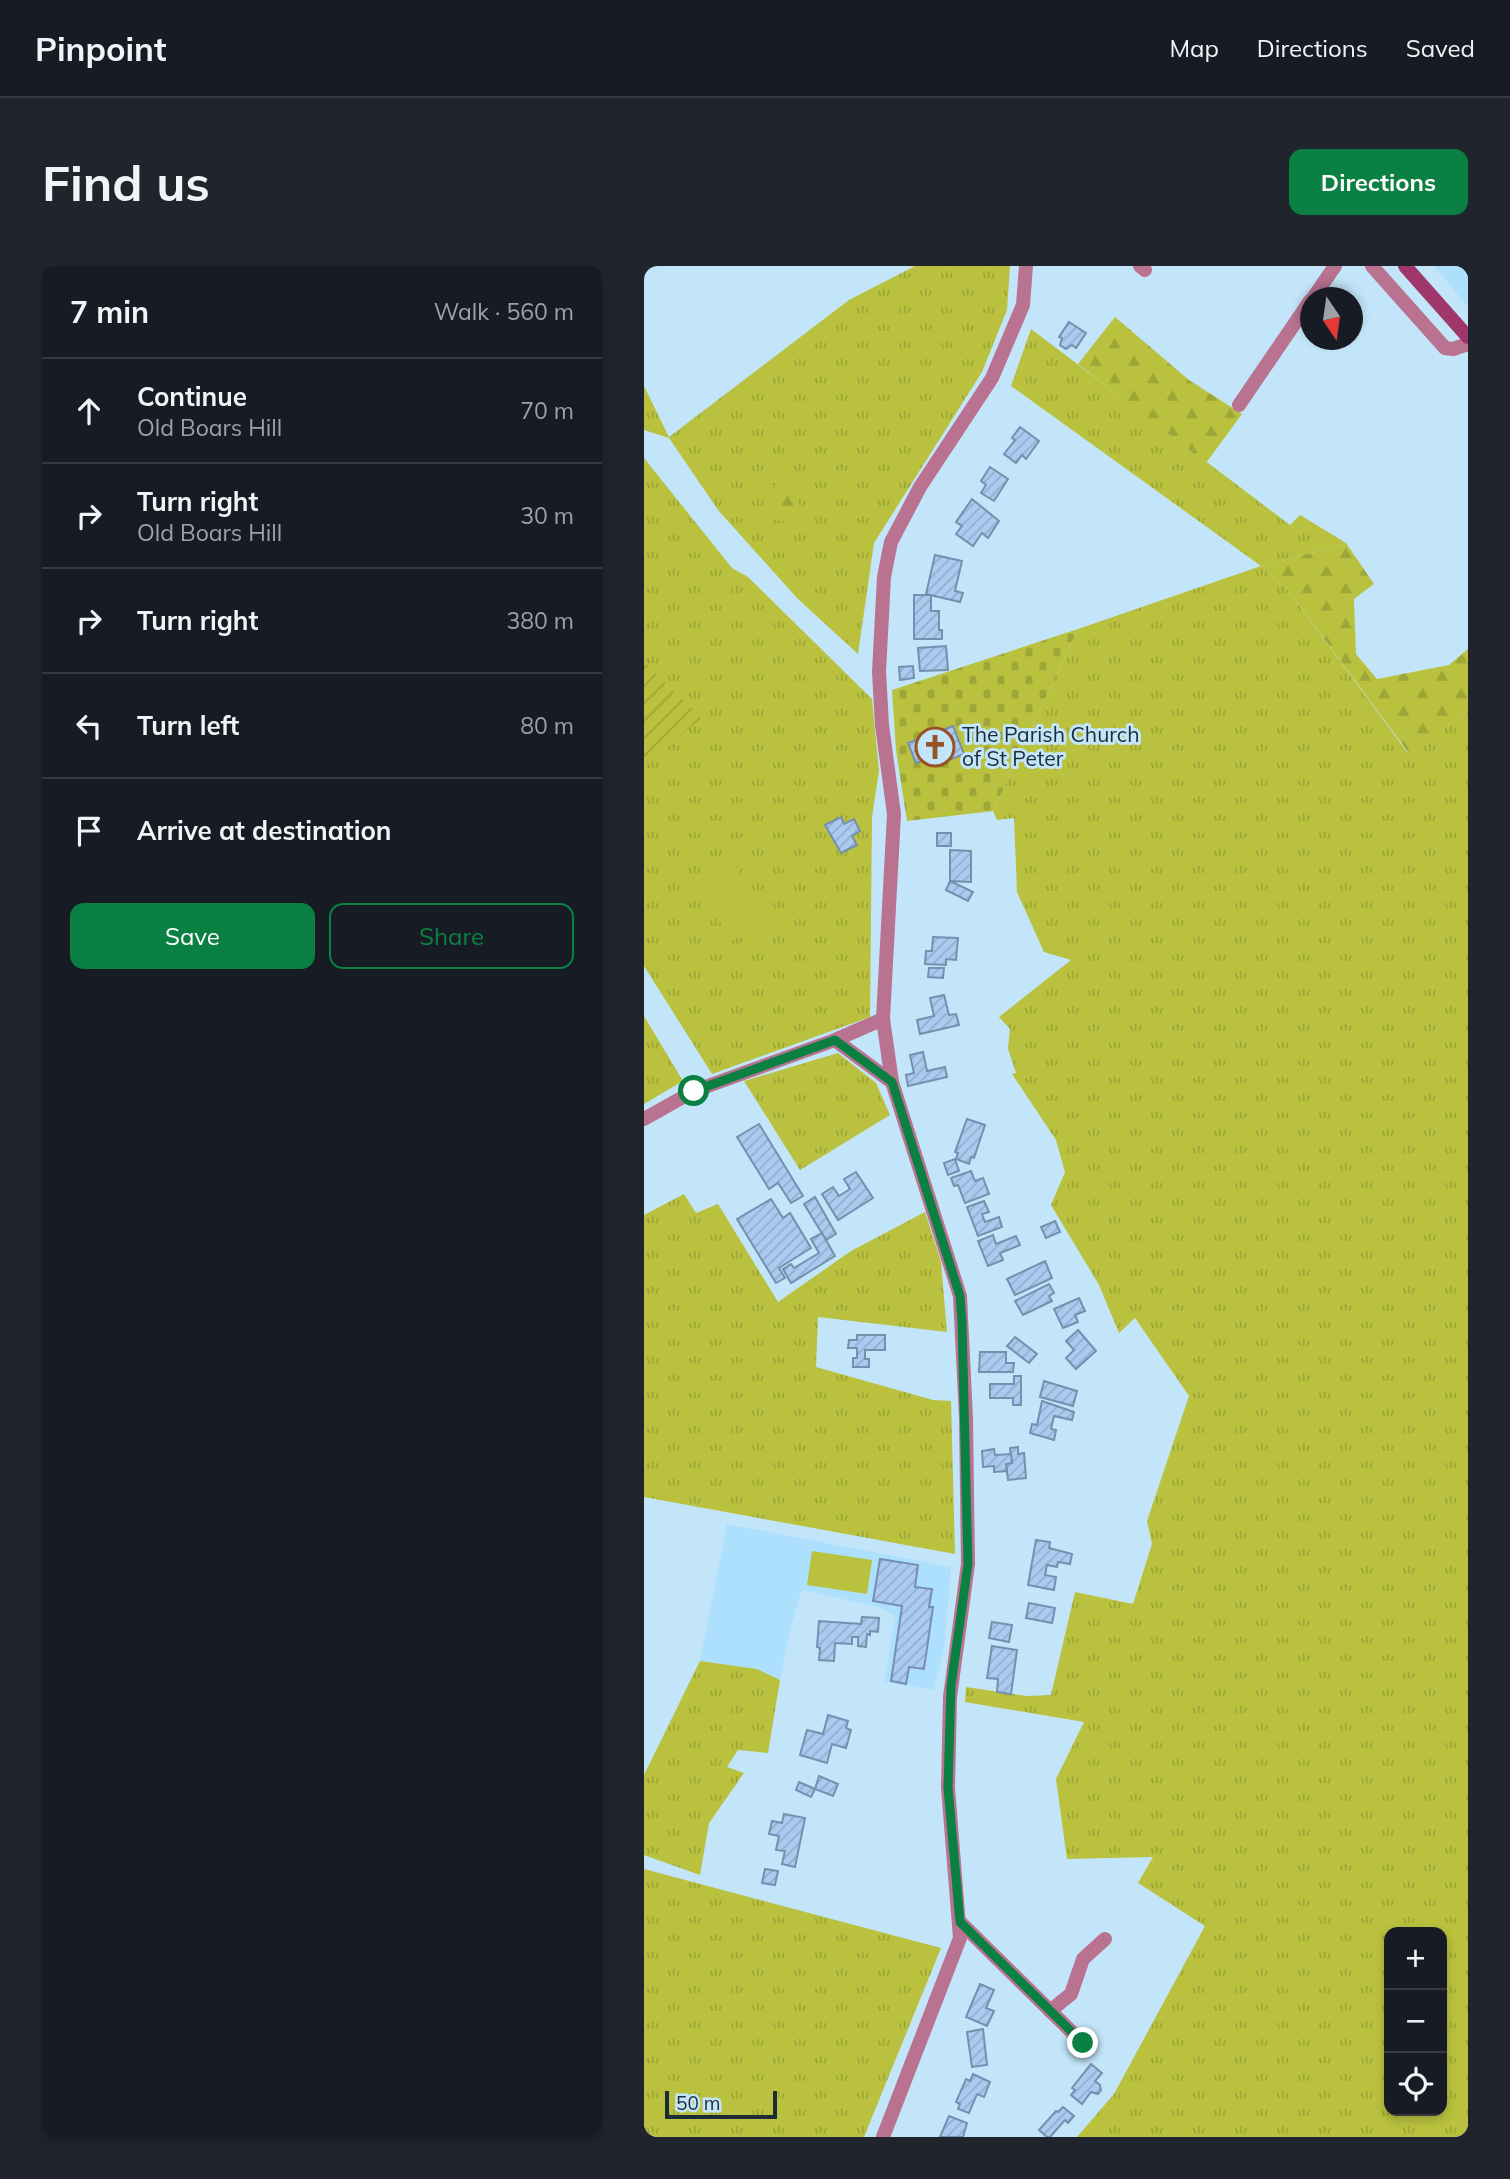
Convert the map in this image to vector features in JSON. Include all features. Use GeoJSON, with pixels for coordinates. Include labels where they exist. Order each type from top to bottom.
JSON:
{"type":"FeatureCollection","features":[{"type":"Feature","properties":{"kind":"main road"},"geometry":{"type":"LineString","coordinates":[[1405,266],[1468,337]]}},
{"type":"Feature","properties":{"kind":"street"},"geometry":{"type":"LineString","coordinates":[[883,2137],[960,1938],[948,1788],[951,1686],[968,1564],[960,1296],[892,1082],[883,1019],[894,814],[882,725],[879,672],[884,577],[891,542],[919,487],[992,378],[1023,305],[1026,266]]}},
{"type":"Feature","properties":{"kind":"street"},"geometry":{"type":"LineString","coordinates":[[1320,287],[1335,266]]}},
{"type":"Feature","properties":{"kind":"street"},"geometry":{"type":"LineString","coordinates":[[1372,266],[1445,348],[1453,349],[1468,344]]}},
{"type":"Feature","properties":{"kind":"street"},"geometry":{"type":"LineString","coordinates":[[1239,405],[1300,316]]}},
{"type":"Feature","properties":{"kind":"street"},"geometry":{"type":"LineString","coordinates":[[644,1119],[694,1091],[835,1040],[883,1019]]}},
{"type":"Feature","properties":{"kind":"street"},"geometry":{"type":"LineString","coordinates":[[835,1040],[892,1082]]}},
{"type":"Feature","properties":{"kind":"street"},"geometry":{"type":"LineString","coordinates":[[960,1922],[1083,2043]]}},
{"type":"Feature","properties":{"kind":"street"},"geometry":{"type":"LineString","coordinates":[[1050,2011],[1071,1994],[1083,1959],[1105,1939]]}},
{"type":"Feature","properties":{"kind":"shaded area"},"geometry":{"type":"Polygon","coordinates":[[[1434,266],[1468,266],[1468,307],[1434,266]]]}},
{"type":"Feature","properties":{"kind":"shaded area"},"geometry":{"type":"Polygon","coordinates":[[[727,1524],[951,1567],[944,1650],[934,1690],[885,1682],[895,1616],[879,1607],[802,1590],[790,1630],[780,1680],[757,1669],[700,1661],[727,1524]]]}},
{"type":"Feature","properties":{"kind":"green space"},"geometry":{"type":"Polygon","coordinates":[[[915,266],[1010,266],[1007,310],[982,372],[874,543],[858,654],[797,598],[718,510],[669,438],[644,430],[644,386],[669,437],[849,300],[915,266]]]}},
{"type":"Feature","properties":{"kind":"green space"},"geometry":{"type":"Polygon","coordinates":[[[1115,317],[1189,380],[1242,414],[1206,463],[1078,364],[1115,317]]]}},
{"type":"Feature","properties":{"kind":"green space"},"geometry":{"type":"Polygon","coordinates":[[[1031,329],[1290,525],[1300,515],[1346,543],[1262,567],[1287,589],[1407,752],[1468,712],[1468,2137],[1077,2137],[1114,2094],[1205,1926],[1138,1883],[1153,1857],[1067,1859],[1056,1779],[1084,1722],[965,1702],[966,1687],[1027,1696],[1051,1695],[1075,1592],[1133,1604],[1152,1544],[1147,1521],[1189,1396],[1135,1318],[1119,1333],[1099,1285],[1051,1205],[1065,1172],[1056,1140],[1012,1074],[1016,1073],[1008,1049],[1010,1029],[999,1017],[1071,960],[1044,952],[1017,892],[1014,818],[997,820],[993,811],[1078,629],[1261,566],[1011,386],[1031,329]]]}},
{"type":"Feature","properties":{"kind":"green space"},"geometry":{"type":"Polygon","coordinates":[[[644,458],[732,568],[748,577],[872,699],[879,771],[872,817],[870,1017],[712,1074],[644,966],[644,458]]]}},
{"type":"Feature","properties":{"kind":"green space"},"geometry":{"type":"Polygon","coordinates":[[[778,482],[795,484],[800,506],[785,521],[773,520],[767,493],[778,482]]]}},
{"type":"Feature","properties":{"kind":"green space"},"geometry":{"type":"Polygon","coordinates":[[[1346,543],[1374,584],[1354,599],[1356,654],[1377,679],[1449,665],[1468,649],[1468,712],[1408,752],[1287,589],[1262,567],[1346,543]]]}},
{"type":"Feature","properties":{"kind":"green space"},"geometry":{"type":"Polygon","coordinates":[[[1078,629],[993,811],[907,821],[896,750],[892,690],[1078,629]]]}},
{"type":"Feature","properties":{"kind":"green space"},"geometry":{"type":"Polygon","coordinates":[[[644,662],[701,718],[644,767],[644,662]]]}},
{"type":"Feature","properties":{"kind":"green space"},"geometry":{"type":"Polygon","coordinates":[[[735,864],[765,924],[730,941],[700,881],[735,864]]]}},
{"type":"Feature","properties":{"kind":"green space"},"geometry":{"type":"Polygon","coordinates":[[[644,1016],[683,1081],[644,1104],[644,1016]]]}},
{"type":"Feature","properties":{"kind":"green space"},"geometry":{"type":"Polygon","coordinates":[[[838,1053],[876,1083],[890,1115],[800,1170],[744,1081],[838,1053]]]}},
{"type":"Feature","properties":{"kind":"green space"},"geometry":{"type":"Polygon","coordinates":[[[684,1194],[696,1213],[718,1204],[778,1302],[851,1251],[925,1212],[941,1262],[947,1332],[818,1317],[816,1367],[933,1400],[951,1401],[955,1554],[644,1497],[644,1215],[684,1194]]]}},
{"type":"Feature","properties":{"kind":"green space"},"geometry":{"type":"Polygon","coordinates":[[[812,1551],[872,1560],[867,1594],[807,1585],[812,1551]]]}},
{"type":"Feature","properties":{"kind":"green space"},"geometry":{"type":"Polygon","coordinates":[[[700,1661],[757,1669],[780,1680],[768,1753],[738,1750],[727,1767],[744,1773],[709,1823],[700,1875],[644,1855],[644,1775],[700,1661]]]}},
{"type":"Feature","properties":{"kind":"green space"},"geometry":{"type":"Polygon","coordinates":[[[644,1869],[941,1948],[864,2137],[644,2137],[644,1869]]]}},
{"type":"Feature","properties":{"kind":"building"},"geometry":{"type":"Polygon","coordinates":[[[1069,322],[1086,333],[1076,348],[1072,345],[1066,349],[1060,345],[1062,338],[1059,337],[1069,322]]]}},
{"type":"Feature","properties":{"kind":"building"},"geometry":{"type":"Polygon","coordinates":[[[1020,427],[1039,441],[1026,459],[1022,455],[1016,463],[1004,454],[1015,440],[1012,438],[1020,427]]]}},
{"type":"Feature","properties":{"kind":"building"},"geometry":{"type":"Polygon","coordinates":[[[990,467],[1008,479],[994,501],[981,493],[986,485],[981,481],[990,467]]]}},
{"type":"Feature","properties":{"kind":"building"},"geometry":{"type":"Polygon","coordinates":[[[972,499],[999,521],[988,538],[982,533],[973,546],[956,534],[962,526],[956,522],[972,499]]]}},
{"type":"Feature","properties":{"kind":"building"},"geometry":{"type":"Polygon","coordinates":[[[935,555],[962,561],[955,591],[963,593],[960,602],[926,594],[935,555]]]}},
{"type":"Feature","properties":{"kind":"building"},"geometry":{"type":"Polygon","coordinates":[[[914,595],[931,595],[931,611],[939,611],[942,639],[914,639],[914,595]]]}},
{"type":"Feature","properties":{"kind":"building"},"geometry":{"type":"Polygon","coordinates":[[[946,646],[948,670],[920,671],[918,648],[946,646]]]}},
{"type":"Feature","properties":{"kind":"building"},"geometry":{"type":"Polygon","coordinates":[[[913,666],[914,678],[900,680],[899,667],[913,666]]]}},
{"type":"Feature","properties":{"kind":"building","name":"The Parish Church of St Peter"},"geometry":{"type":"Polygon","coordinates":[[[953,726],[964,754],[949,760],[945,751],[916,763],[908,743],[953,726]]]}},
{"type":"Feature","properties":{"kind":"building"},"geometry":{"type":"Polygon","coordinates":[[[841,817],[844,824],[854,819],[860,831],[852,836],[857,845],[841,853],[825,825],[841,817]]]}},
{"type":"Feature","properties":{"kind":"building"},"geometry":{"type":"Polygon","coordinates":[[[937,833],[951,833],[951,846],[937,846],[937,833]]]}},
{"type":"Feature","properties":{"kind":"building"},"geometry":{"type":"Polygon","coordinates":[[[950,850],[971,851],[971,882],[950,881],[950,850]]]}},
{"type":"Feature","properties":{"kind":"building"},"geometry":{"type":"Polygon","coordinates":[[[950,881],[973,892],[968,901],[946,890],[950,881]]]}},
{"type":"Feature","properties":{"kind":"building"},"geometry":{"type":"Polygon","coordinates":[[[933,937],[958,938],[956,960],[946,959],[946,965],[925,964],[926,951],[932,951],[933,937]]]}},
{"type":"Feature","properties":{"kind":"building"},"geometry":{"type":"Polygon","coordinates":[[[929,968],[944,968],[943,978],[928,977],[929,968]]]}},
{"type":"Feature","properties":{"kind":"building"},"geometry":{"type":"Polygon","coordinates":[[[944,995],[949,1015],[956,1014],[959,1025],[920,1034],[917,1020],[934,1016],[930,998],[944,995]]]}},
{"type":"Feature","properties":{"kind":"building"},"geometry":{"type":"Polygon","coordinates":[[[923,1052],[927,1071],[945,1067],[947,1077],[908,1086],[906,1075],[914,1073],[910,1055],[923,1052]]]}},
{"type":"Feature","properties":{"kind":"building"},"geometry":{"type":"Polygon","coordinates":[[[967,1119],[985,1125],[974,1158],[971,1157],[969,1164],[956,1159],[958,1153],[955,1152],[967,1119]]]}},
{"type":"Feature","properties":{"kind":"building"},"geometry":{"type":"Polygon","coordinates":[[[759,1124],[803,1196],[791,1203],[778,1183],[769,1189],[737,1137],[759,1124]]]}},
{"type":"Feature","properties":{"kind":"building"},"geometry":{"type":"Polygon","coordinates":[[[955,1159],[959,1171],[948,1175],[944,1163],[955,1159]]]}},
{"type":"Feature","properties":{"kind":"building"},"geometry":{"type":"Polygon","coordinates":[[[971,1171],[975,1181],[983,1178],[989,1194],[965,1203],[958,1185],[954,1186],[951,1178],[971,1171]]]}},
{"type":"Feature","properties":{"kind":"building"},"geometry":{"type":"Polygon","coordinates":[[[856,1172],[873,1198],[838,1220],[822,1194],[833,1187],[839,1196],[850,1189],[844,1179],[856,1172]]]}},
{"type":"Feature","properties":{"kind":"building"},"geometry":{"type":"Polygon","coordinates":[[[815,1197],[836,1234],[826,1240],[804,1204],[815,1197]]]}},
{"type":"Feature","properties":{"kind":"building"},"geometry":{"type":"Polygon","coordinates":[[[771,1199],[783,1218],[790,1213],[811,1248],[779,1268],[785,1278],[776,1283],[737,1219],[771,1199]]]}},
{"type":"Feature","properties":{"kind":"building"},"geometry":{"type":"Polygon","coordinates":[[[984,1201],[989,1212],[982,1214],[985,1222],[999,1217],[1002,1227],[978,1236],[967,1207],[984,1201]]]}},
{"type":"Feature","properties":{"kind":"building"},"geometry":{"type":"Polygon","coordinates":[[[1055,1221],[1060,1232],[1046,1238],[1041,1227],[1055,1221]]]}},
{"type":"Feature","properties":{"kind":"building"},"geometry":{"type":"Polygon","coordinates":[[[822,1233],[835,1256],[791,1283],[783,1269],[791,1264],[794,1268],[819,1253],[811,1239],[822,1233]]]}},
{"type":"Feature","properties":{"kind":"building"},"geometry":{"type":"Polygon","coordinates":[[[993,1235],[996,1244],[1016,1236],[1020,1245],[1000,1253],[1003,1260],[988,1266],[978,1241],[993,1235]]]}},
{"type":"Feature","properties":{"kind":"building"},"geometry":{"type":"Polygon","coordinates":[[[1045,1261],[1052,1278],[1015,1295],[1007,1279],[1045,1261]]]}},
{"type":"Feature","properties":{"kind":"building"},"geometry":{"type":"Polygon","coordinates":[[[1049,1284],[1054,1293],[1049,1296],[1052,1301],[1023,1315],[1015,1301],[1049,1284]]]}},
{"type":"Feature","properties":{"kind":"building"},"geometry":{"type":"Polygon","coordinates":[[[1079,1298],[1085,1311],[1075,1315],[1078,1322],[1063,1328],[1054,1309],[1079,1298]]]}},
{"type":"Feature","properties":{"kind":"building"},"geometry":{"type":"Polygon","coordinates":[[[1078,1330],[1096,1351],[1076,1369],[1066,1358],[1074,1350],[1066,1341],[1078,1330]]]}},
{"type":"Feature","properties":{"kind":"building"},"geometry":{"type":"Polygon","coordinates":[[[857,1335],[885,1335],[885,1350],[865,1350],[869,1367],[853,1367],[857,1348],[848,1348],[849,1340],[857,1340],[857,1335]]]}},
{"type":"Feature","properties":{"kind":"building"},"geometry":{"type":"Polygon","coordinates":[[[1015,1337],[1037,1354],[1029,1363],[1007,1346],[1015,1337]]]}},
{"type":"Feature","properties":{"kind":"building"},"geometry":{"type":"Polygon","coordinates":[[[980,1352],[1006,1352],[1006,1363],[1014,1363],[1013,1372],[979,1372],[980,1352]]]}},
{"type":"Feature","properties":{"kind":"building"},"geometry":{"type":"Polygon","coordinates":[[[1014,1376],[1021,1376],[1021,1405],[1013,1405],[1013,1398],[990,1398],[990,1384],[1014,1384],[1014,1376]]]}},
{"type":"Feature","properties":{"kind":"building"},"geometry":{"type":"Polygon","coordinates":[[[1044,1381],[1077,1391],[1073,1406],[1040,1397],[1044,1381]]]}},
{"type":"Feature","properties":{"kind":"building"},"geometry":{"type":"Polygon","coordinates":[[[1042,1401],[1074,1412],[1072,1420],[1054,1416],[1051,1429],[1056,1430],[1054,1440],[1030,1433],[1032,1424],[1037,1425],[1042,1401]]]}},
{"type":"Feature","properties":{"kind":"building"},"geometry":{"type":"Polygon","coordinates":[[[1018,1447],[1018,1454],[1024,1453],[1026,1478],[1008,1480],[1006,1464],[1012,1463],[1010,1448],[1018,1447]]]}},
{"type":"Feature","properties":{"kind":"building"},"geometry":{"type":"Polygon","coordinates":[[[994,1449],[995,1455],[1011,1454],[1012,1463],[1006,1464],[1007,1471],[994,1472],[994,1466],[983,1467],[982,1451],[994,1449]]]}},
{"type":"Feature","properties":{"kind":"building"},"geometry":{"type":"Polygon","coordinates":[[[1036,1540],[1050,1542],[1049,1548],[1072,1554],[1070,1564],[1058,1562],[1057,1567],[1047,1565],[1045,1575],[1056,1577],[1054,1590],[1028,1585],[1036,1540]]]}},
{"type":"Feature","properties":{"kind":"building"},"geometry":{"type":"Polygon","coordinates":[[[880,1559],[918,1565],[915,1587],[932,1589],[929,1607],[933,1607],[924,1669],[909,1667],[906,1684],[891,1681],[902,1606],[873,1601],[880,1559]]]}},
{"type":"Feature","properties":{"kind":"building"},"geometry":{"type":"Polygon","coordinates":[[[1029,1603],[1055,1608],[1052,1623],[1026,1618],[1029,1603]]]}},
{"type":"Feature","properties":{"kind":"building"},"geometry":{"type":"Polygon","coordinates":[[[862,1617],[879,1618],[878,1632],[870,1631],[870,1635],[867,1634],[866,1647],[858,1646],[858,1637],[852,1637],[852,1644],[835,1643],[834,1661],[819,1660],[819,1621],[861,1624],[862,1617]]]}},
{"type":"Feature","properties":{"kind":"building"},"geometry":{"type":"Polygon","coordinates":[[[992,1622],[1012,1625],[1009,1642],[989,1638],[992,1622]]]}},
{"type":"Feature","properties":{"kind":"building"},"geometry":{"type":"Polygon","coordinates":[[[992,1646],[1017,1650],[1011,1694],[997,1692],[998,1679],[987,1678],[992,1646]]]}},
{"type":"Feature","properties":{"kind":"building"},"geometry":{"type":"Polygon","coordinates":[[[828,1715],[848,1721],[846,1728],[851,1730],[846,1748],[832,1744],[827,1763],[800,1755],[807,1730],[823,1734],[828,1715]]]}},
{"type":"Feature","properties":{"kind":"building"},"geometry":{"type":"Polygon","coordinates":[[[819,1776],[838,1784],[833,1796],[815,1789],[819,1776]]]}},
{"type":"Feature","properties":{"kind":"building"},"geometry":{"type":"Polygon","coordinates":[[[799,1782],[815,1789],[811,1797],[796,1790],[799,1782]]]}},
{"type":"Feature","properties":{"kind":"building"},"geometry":{"type":"Polygon","coordinates":[[[784,1814],[805,1818],[795,1867],[782,1864],[785,1851],[776,1850],[779,1836],[769,1834],[772,1821],[782,1823],[784,1814]]]}},
{"type":"Feature","properties":{"kind":"building"},"geometry":{"type":"Polygon","coordinates":[[[765,1869],[778,1871],[775,1885],[762,1883],[765,1869]]]}},
{"type":"Feature","properties":{"kind":"building"},"geometry":{"type":"Polygon","coordinates":[[[980,1984],[994,1990],[986,2008],[994,2011],[987,2026],[966,2017],[980,1984]]]}},
{"type":"Feature","properties":{"kind":"building"},"geometry":{"type":"Polygon","coordinates":[[[983,2029],[987,2065],[972,2067],[967,2032],[983,2029]]]}},
{"type":"Feature","properties":{"kind":"building"},"geometry":{"type":"Polygon","coordinates":[[[1091,2064],[1102,2073],[1095,2081],[1101,2090],[1098,2094],[1091,2092],[1082,2104],[1071,2095],[1075,2090],[1072,2088],[1091,2064]]]}},
{"type":"Feature","properties":{"kind":"building"},"geometry":{"type":"Polygon","coordinates":[[[973,2074],[990,2082],[984,2097],[977,2094],[969,2113],[958,2109],[960,2104],[956,2102],[966,2079],[970,2081],[973,2074]]]}},
{"type":"Feature","properties":{"kind":"building"},"geometry":{"type":"Polygon","coordinates":[[[1063,2107],[1074,2116],[1068,2123],[1065,2120],[1047,2137],[1039,2130],[1063,2107]]]}},
{"type":"Feature","properties":{"kind":"building"},"geometry":{"type":"Polygon","coordinates":[[[949,2116],[967,2123],[963,2137],[940,2137],[949,2116]]]}},
{"type":"Feature","properties":{"kind":"place","name":"The Parish Church of St Peter"},"geometry":{"type":"Point","coordinates":[935,747]}},
{"type":"Feature","properties":{"kind":"route"},"geometry":{"type":"LineString","coordinates":[[694,1091],[835,1040],[892,1082],[960,1296],[966,1418],[968,1564],[951,1686],[948,1788],[960,1922],[1083,2043]]}}]}
